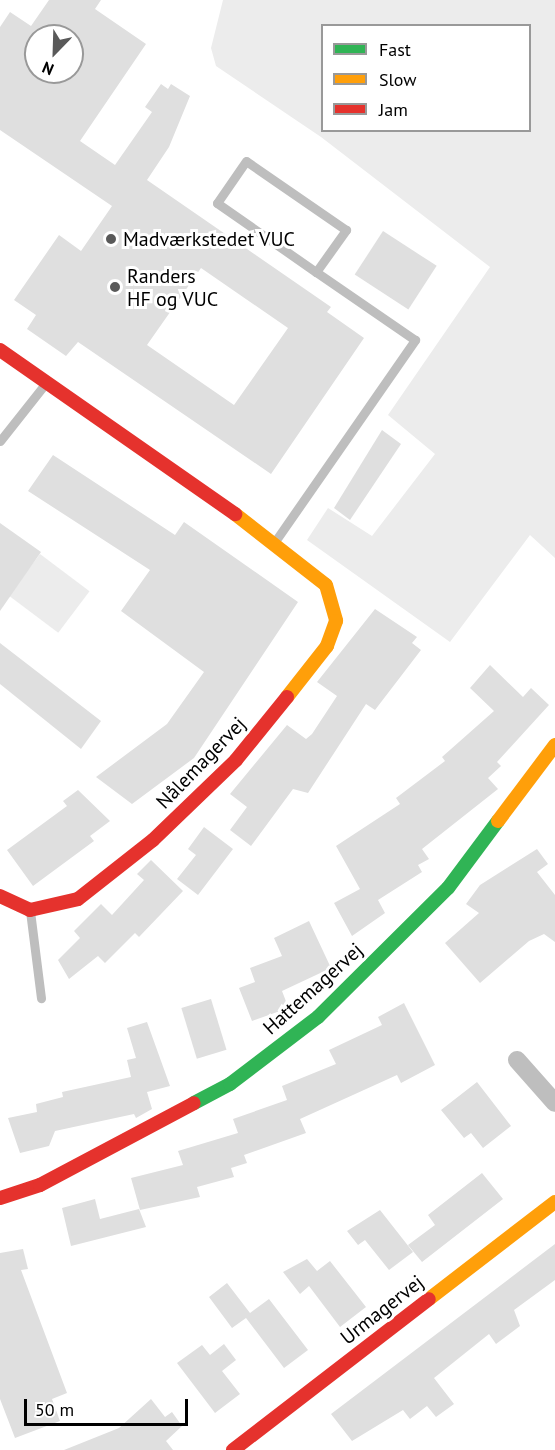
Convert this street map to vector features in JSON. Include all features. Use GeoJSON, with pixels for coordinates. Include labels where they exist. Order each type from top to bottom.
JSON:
{"type":"FeatureCollection","features":[{"type":"Feature","properties":{"kind":"street","name":"Nålemagervej"},"geometry":{"type":"LineString","coordinates":[[0,350],[275,542],[326,585],[336,621],[327,646],[236,760],[153,840],[78,899],[30,910]]}},
{"type":"Feature","properties":{"kind":"street","name":"Hattemagervej"},"geometry":{"type":"LineString","coordinates":[[0,1198],[39,1185],[230,1084],[318,1017],[448,888],[555,745]]}},
{"type":"Feature","properties":{"kind":"street"},"geometry":{"type":"LineString","coordinates":[[0,896],[30,910]]}},
{"type":"Feature","properties":{"kind":"street"},"geometry":{"type":"LineString","coordinates":[[517,1060],[555,1103]]}},
{"type":"Feature","properties":{"kind":"street","name":"Urmagervej"},"geometry":{"type":"LineString","coordinates":[[233,1450],[555,1202]]}},
{"type":"Feature","properties":{"kind":"lane"},"geometry":{"type":"LineString","coordinates":[[275,542],[415,340],[316,272],[217,202],[246,161],[345,231],[316,272]]}},
{"type":"Feature","properties":{"kind":"lane"},"geometry":{"type":"LineString","coordinates":[[0,441],[46,382]]}},
{"type":"Feature","properties":{"kind":"lane"},"geometry":{"type":"LineString","coordinates":[[30,910],[41,998]]}},
{"type":"Feature","properties":{"kind":"shaded area"},"geometry":{"type":"Polygon","coordinates":[[[223,0],[555,0],[555,558],[530,535],[450,642],[307,540],[328,508],[372,536],[435,454],[388,415],[490,267],[321,137],[216,66],[211,48],[223,0]]]}},
{"type":"Feature","properties":{"kind":"shaded area"},"geometry":{"type":"Polygon","coordinates":[[[40,554],[90,591],[58,633],[9,596],[40,554]]]}},
{"type":"Feature","properties":{"kind":"building"},"geometry":{"type":"Polygon","coordinates":[[[49,0],[101,0],[95,9],[146,44],[80,141],[115,165],[152,112],[145,107],[161,84],[168,89],[171,84],[190,96],[169,147],[147,180],[331,307],[327,312],[364,338],[271,474],[78,342],[66,356],[27,329],[36,315],[14,300],[59,235],[81,251],[112,206],[0,130],[0,27],[10,12],[28,24],[24,24],[24,84],[84,84],[84,24],[32,24],[49,0]],[[201,268],[147,345],[234,405],[288,328],[201,268]]]}},
{"type":"Feature","properties":{"kind":"building"},"geometry":{"type":"Polygon","coordinates":[[[383,231],[437,266],[408,309],[355,275],[383,231]]]}},
{"type":"Feature","properties":{"kind":"building"},"geometry":{"type":"Polygon","coordinates":[[[382,430],[401,444],[350,520],[334,508],[382,430]]]}},
{"type":"Feature","properties":{"kind":"building"},"geometry":{"type":"Polygon","coordinates":[[[53,455],[175,535],[184,522],[298,602],[194,758],[132,804],[96,777],[167,724],[204,672],[121,611],[150,570],[28,491],[53,455]]]}},
{"type":"Feature","properties":{"kind":"building"},"geometry":{"type":"Polygon","coordinates":[[[0,523],[41,552],[0,611],[0,523]]]}},
{"type":"Feature","properties":{"kind":"building"},"geometry":{"type":"Polygon","coordinates":[[[375,609],[417,637],[412,643],[421,650],[375,710],[366,704],[308,793],[293,789],[251,846],[230,830],[247,807],[230,794],[287,725],[306,739],[312,734],[337,696],[317,682],[375,609]]]}},
{"type":"Feature","properties":{"kind":"building"},"geometry":{"type":"Polygon","coordinates":[[[0,643],[101,721],[81,749],[0,684],[0,643]]]}},
{"type":"Feature","properties":{"kind":"building"},"geometry":{"type":"Polygon","coordinates":[[[490,665],[523,697],[531,688],[549,705],[497,762],[501,766],[488,778],[498,789],[422,849],[429,859],[418,865],[422,872],[378,900],[385,913],[352,936],[334,903],[360,889],[336,846],[400,804],[396,798],[445,761],[442,757],[494,711],[470,688],[490,665]]]}},
{"type":"Feature","properties":{"kind":"building"},"geometry":{"type":"Polygon","coordinates":[[[78,790],[110,821],[90,836],[94,841],[33,886],[7,850],[67,806],[63,801],[78,790]]]}},
{"type":"Feature","properties":{"kind":"building"},"geometry":{"type":"Polygon","coordinates":[[[204,827],[233,849],[198,895],[177,879],[196,855],[188,849],[204,827]]]}},
{"type":"Feature","properties":{"kind":"building"},"geometry":{"type":"Polygon","coordinates":[[[537,849],[548,864],[537,872],[555,895],[555,942],[544,934],[529,941],[480,983],[445,943],[479,913],[466,904],[480,885],[537,849]]]}},
{"type":"Feature","properties":{"kind":"building"},"geometry":{"type":"Polygon","coordinates":[[[151,860],[183,891],[139,937],[135,933],[105,963],[98,956],[69,979],[58,960],[80,938],[74,931],[101,904],[112,915],[144,880],[137,874],[151,860]]]}},
{"type":"Feature","properties":{"kind":"building"},"geometry":{"type":"Polygon","coordinates":[[[309,921],[331,968],[282,991],[287,1004],[280,1011],[252,1021],[239,988],[255,982],[250,968],[282,956],[274,938],[309,921]]]}},
{"type":"Feature","properties":{"kind":"building"},"geometry":{"type":"Polygon","coordinates":[[[211,999],[226,1050],[197,1059],[181,1008],[211,999]]]}},
{"type":"Feature","properties":{"kind":"building"},"geometry":{"type":"Polygon","coordinates":[[[404,1003],[435,1065],[401,1083],[397,1075],[300,1119],[306,1133],[244,1155],[247,1163],[231,1168],[234,1177],[197,1187],[200,1197],[140,1210],[131,1178],[183,1165],[178,1151],[238,1133],[233,1119],[287,1100],[282,1086],[336,1064],[329,1050],[382,1025],[378,1017],[404,1003]]]}},
{"type":"Feature","properties":{"kind":"building"},"geometry":{"type":"Polygon","coordinates":[[[147,1022],[170,1086],[147,1092],[152,1109],[136,1118],[134,1114],[55,1131],[49,1146],[20,1153],[8,1118],[37,1112],[36,1104],[63,1097],[62,1092],[131,1077],[127,1060],[136,1058],[127,1028],[147,1022]]]}},
{"type":"Feature","properties":{"kind":"building"},"geometry":{"type":"Polygon","coordinates":[[[477,1082],[511,1126],[483,1148],[471,1133],[464,1138],[441,1110],[477,1082]]]}},
{"type":"Feature","properties":{"kind":"building"},"geometry":{"type":"Polygon","coordinates":[[[482,1173],[503,1199],[422,1262],[408,1245],[435,1225],[428,1215],[482,1173]]]}},
{"type":"Feature","properties":{"kind":"building"},"geometry":{"type":"Polygon","coordinates":[[[95,1199],[100,1219],[139,1209],[146,1227],[71,1246],[62,1208],[95,1199]]]}},
{"type":"Feature","properties":{"kind":"building"},"geometry":{"type":"Polygon","coordinates":[[[380,1210],[413,1252],[389,1270],[365,1240],[358,1245],[347,1231],[380,1210]]]}},
{"type":"Feature","properties":{"kind":"building"},"geometry":{"type":"Polygon","coordinates":[[[555,1244],[555,1280],[514,1310],[520,1326],[496,1344],[489,1334],[434,1378],[454,1404],[436,1417],[427,1406],[410,1419],[403,1410],[352,1441],[331,1414],[555,1244]]]}},
{"type":"Feature","properties":{"kind":"building"},"geometry":{"type":"Polygon","coordinates":[[[23,1249],[28,1269],[21,1270],[67,1393],[52,1399],[60,1421],[15,1438],[0,1399],[0,1253],[23,1249]]]}},
{"type":"Feature","properties":{"kind":"building"},"geometry":{"type":"Polygon","coordinates":[[[307,1259],[317,1271],[330,1261],[366,1307],[340,1327],[309,1286],[300,1294],[283,1272],[307,1259]]]}},
{"type":"Feature","properties":{"kind":"building"},"geometry":{"type":"Polygon","coordinates":[[[227,1283],[250,1313],[269,1299],[308,1350],[284,1368],[246,1318],[232,1328],[209,1297],[227,1283]]]}},
{"type":"Feature","properties":{"kind":"building"},"geometry":{"type":"Polygon","coordinates":[[[224,1344],[236,1360],[222,1371],[240,1394],[215,1413],[177,1363],[202,1345],[210,1355],[224,1344]]]}},
{"type":"Feature","properties":{"kind":"building"},"geometry":{"type":"Polygon","coordinates":[[[151,1399],[165,1417],[172,1412],[182,1426],[166,1441],[173,1450],[64,1450],[119,1428],[151,1399]]]}},
{"type":"Feature","properties":{"kind":"traffic: fast"},"geometry":{"type":"LineString","coordinates":[[194,1103],[230,1084],[318,1017],[448,888],[498,821]]}},
{"type":"Feature","properties":{"kind":"traffic: slow"},"geometry":{"type":"LineString","coordinates":[[235,514],[326,585],[336,621],[327,646],[287,697]]}},
{"type":"Feature","properties":{"kind":"traffic: slow"},"geometry":{"type":"LineString","coordinates":[[498,821],[555,745]]}},
{"type":"Feature","properties":{"kind":"traffic: slow"},"geometry":{"type":"LineString","coordinates":[[429,1299],[555,1202]]}},
{"type":"Feature","properties":{"kind":"traffic: jam"},"geometry":{"type":"LineString","coordinates":[[0,350],[235,514]]}},
{"type":"Feature","properties":{"kind":"traffic: jam"},"geometry":{"type":"LineString","coordinates":[[0,896],[30,910],[78,899],[153,840],[236,760],[287,697]]}},
{"type":"Feature","properties":{"kind":"traffic: jam"},"geometry":{"type":"LineString","coordinates":[[0,1198],[40,1185],[194,1103]]}},
{"type":"Feature","properties":{"kind":"traffic: jam"},"geometry":{"type":"LineString","coordinates":[[233,1450],[429,1299]]}},
{"type":"Feature","properties":{"kind":"place","name":"Madværkstedet VUC"},"geometry":{"type":"Point","coordinates":[111,239]}},
{"type":"Feature","properties":{"kind":"place","name":"Randers HF og VUC"},"geometry":{"type":"Point","coordinates":[115,287]}}]}
